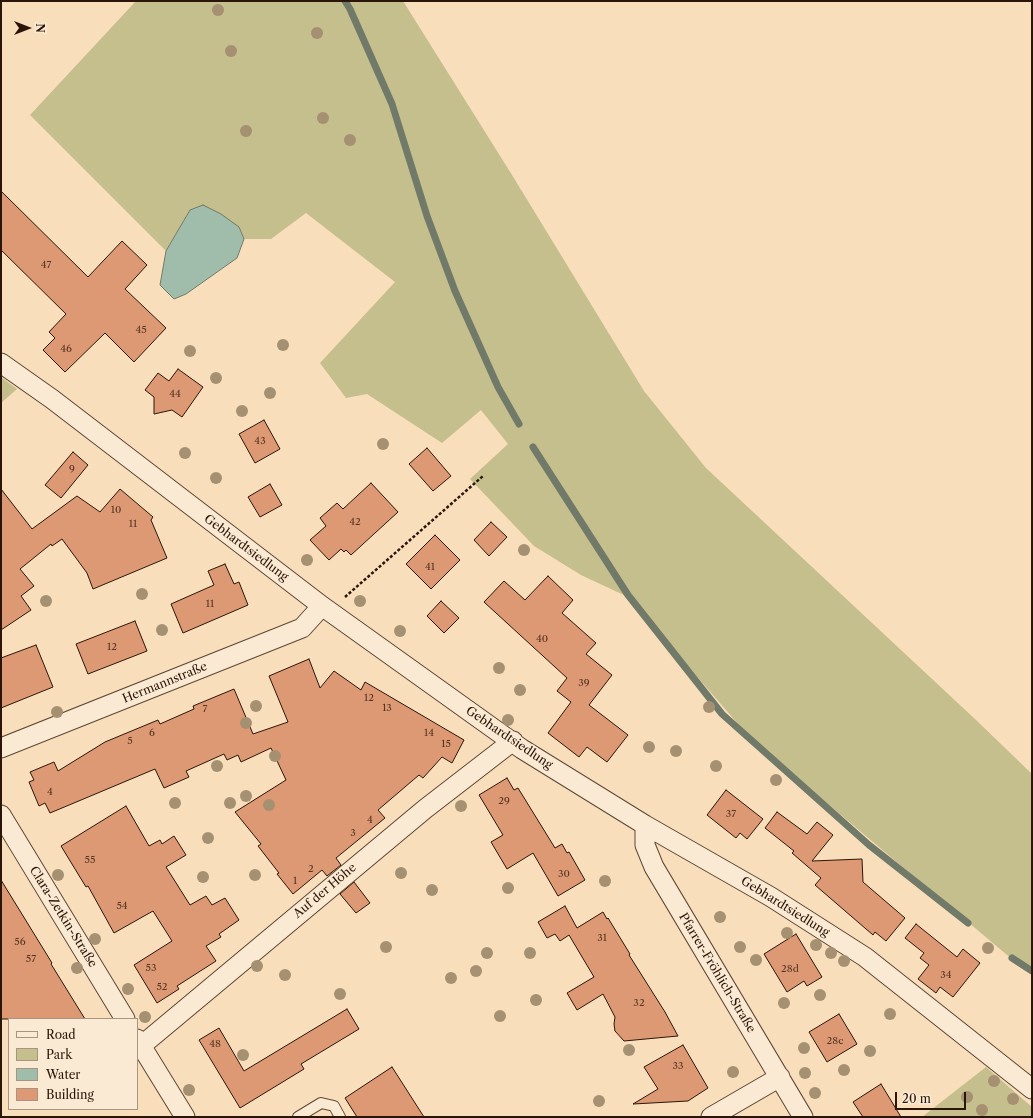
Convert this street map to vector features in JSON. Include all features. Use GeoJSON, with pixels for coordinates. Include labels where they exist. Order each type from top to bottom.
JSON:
{"type":"FeatureCollection","features":[{"type":"Feature","properties":{"kind":"street","name":"Gebhardtsiedlung"},"geometry":{"type":"LineString","coordinates":[[1,363],[52,400],[325,608],[522,749],[645,825],[770,897],[865,957],[1032,1089]]}},
{"type":"Feature","properties":{"kind":"street","name":"Hermannstraße"},"geometry":{"type":"LineString","coordinates":[[1,748],[302,628],[325,608]]}},
{"type":"Feature","properties":{"kind":"street","name":"Auf der Höhe"},"geometry":{"type":"LineString","coordinates":[[139,1042],[425,809],[512,741]]}},
{"type":"Feature","properties":{"kind":"street","name":"Clara-Zetkin-Straße"},"geometry":{"type":"LineString","coordinates":[[1,815],[124,1018]]}},
{"type":"Feature","properties":{"kind":"street","name":"Pfarrer-Fröhlich-Straße"},"geometry":{"type":"LineString","coordinates":[[645,825],[645,845],[654,867],[803,1117]]}},
{"type":"Feature","properties":{"kind":"street"},"geometry":{"type":"LineString","coordinates":[[139,1042],[185,1117]]}},
{"type":"Feature","properties":{"kind":"street"},"geometry":{"type":"LineString","coordinates":[[711,1117],[780,1077]]}},
{"type":"Feature","properties":{"kind":"lane"},"geometry":{"type":"LineString","coordinates":[[298,1117],[322,1103],[334,1106],[340,1117]]}},
{"type":"Feature","properties":{"kind":"path"},"geometry":{"type":"LineString","coordinates":[[325,608],[483,476]]}},
{"type":"Feature","properties":{"kind":"green space"},"geometry":{"type":"Polygon","coordinates":[[[136,1],[403,1],[512,175],[644,391],[706,468],[1032,774],[1032,973],[1013,960],[752,740],[628,597],[581,575],[534,546],[470,479],[508,444],[481,410],[442,443],[367,394],[346,398],[320,363],[395,282],[306,213],[271,239],[244,239],[239,227],[190,210],[166,251],[30,115],[136,1]]]}},
{"type":"Feature","properties":{"kind":"green space"},"geometry":{"type":"Polygon","coordinates":[[[1,377],[17,389],[1,403],[1,377]]]}},
{"type":"Feature","properties":{"kind":"green space"},"geometry":{"type":"Polygon","coordinates":[[[986,1067],[1032,1107],[1032,1117],[922,1117],[986,1067]]]}},
{"type":"Feature","properties":{"kind":"water"},"geometry":{"type":"Polygon","coordinates":[[[203,205],[221,214],[239,227],[244,239],[237,258],[186,294],[174,299],[160,285],[166,251],[190,210],[203,205]]]}},
{"type":"Feature","properties":{"kind":"building"},"geometry":{"type":"Polygon","coordinates":[[[1,191],[88,277],[122,241],[147,265],[125,289],[166,328],[134,362],[105,333],[65,372],[43,350],[55,338],[49,332],[66,314],[1,250],[1,191]]]}},
{"type":"Feature","properties":{"kind":"building"},"geometry":{"type":"Polygon","coordinates":[[[178,369],[203,387],[182,417],[172,410],[154,414],[154,397],[145,390],[158,373],[169,381],[178,369]]]}},
{"type":"Feature","properties":{"kind":"building"},"geometry":{"type":"Polygon","coordinates":[[[264,420],[280,449],[255,463],[239,434],[264,420]]]}},
{"type":"Feature","properties":{"kind":"building"},"geometry":{"type":"Polygon","coordinates":[[[427,448],[451,476],[433,491],[409,464],[427,448]]]}},
{"type":"Feature","properties":{"kind":"building"},"geometry":{"type":"Polygon","coordinates":[[[73,452],[88,465],[61,498],[45,485],[73,452]]]}},
{"type":"Feature","properties":{"kind":"building"},"geometry":{"type":"Polygon","coordinates":[[[371,483],[398,512],[351,555],[346,550],[344,552],[341,549],[329,560],[310,540],[326,526],[320,518],[337,503],[343,509],[371,483]]]}},
{"type":"Feature","properties":{"kind":"building"},"geometry":{"type":"Polygon","coordinates":[[[270,484],[282,505],[260,517],[248,497],[270,484]]]}},
{"type":"Feature","properties":{"kind":"building"},"geometry":{"type":"Polygon","coordinates":[[[1,489],[32,529],[77,496],[100,512],[120,489],[153,517],[151,520],[167,558],[93,589],[87,573],[62,539],[52,546],[51,544],[20,569],[34,586],[21,596],[31,610],[1,630],[1,489]]]}},
{"type":"Feature","properties":{"kind":"building"},"geometry":{"type":"Polygon","coordinates":[[[491,522],[507,537],[489,556],[474,540],[491,522]]]}},
{"type":"Feature","properties":{"kind":"building"},"geometry":{"type":"Polygon","coordinates":[[[435,535],[460,560],[431,589],[406,564],[435,535]]]}},
{"type":"Feature","properties":{"kind":"building"},"geometry":{"type":"Polygon","coordinates":[[[225,564],[234,584],[239,582],[248,605],[183,633],[171,604],[214,585],[208,571],[225,564]]]}},
{"type":"Feature","properties":{"kind":"building"},"geometry":{"type":"Polygon","coordinates":[[[548,576],[573,600],[562,613],[596,643],[586,654],[612,675],[589,705],[628,735],[607,762],[587,747],[579,757],[548,733],[571,702],[557,691],[567,678],[484,602],[504,581],[525,600],[548,576]]]}},
{"type":"Feature","properties":{"kind":"building"},"geometry":{"type":"Polygon","coordinates":[[[441,601],[459,618],[444,633],[427,616],[441,601]]]}},
{"type":"Feature","properties":{"kind":"building"},"geometry":{"type":"Polygon","coordinates":[[[135,621],[147,651],[88,674],[76,644],[135,621]]]}},
{"type":"Feature","properties":{"kind":"building"},"geometry":{"type":"Polygon","coordinates":[[[36,645],[53,687],[1,708],[1,658],[36,645]]]}},
{"type":"Feature","properties":{"kind":"building"},"geometry":{"type":"Polygon","coordinates":[[[309,659],[320,688],[334,671],[361,690],[365,682],[464,740],[452,763],[442,757],[423,778],[419,775],[378,810],[385,818],[336,858],[341,865],[327,876],[322,870],[293,894],[258,846],[261,844],[235,812],[286,780],[271,748],[241,762],[238,755],[227,760],[224,754],[186,771],[189,777],[164,788],[155,769],[50,813],[45,803],[39,806],[29,782],[34,780],[30,772],[54,762],[58,771],[105,742],[158,720],[160,724],[194,709],[193,706],[234,689],[253,734],[288,722],[269,676],[309,659]]]}},
{"type":"Feature","properties":{"kind":"building"},"geometry":{"type":"Polygon","coordinates":[[[507,778],[514,790],[518,788],[555,848],[562,844],[567,853],[569,852],[585,880],[558,896],[533,853],[507,869],[491,842],[503,835],[479,795],[507,778]]]}},
{"type":"Feature","properties":{"kind":"building"},"geometry":{"type":"Polygon","coordinates":[[[726,790],[763,819],[747,839],[740,833],[736,838],[707,815],[726,790]]]}},
{"type":"Feature","properties":{"kind":"building"},"geometry":{"type":"Polygon","coordinates":[[[126,806],[149,846],[160,840],[162,844],[174,836],[186,855],[166,867],[190,905],[206,896],[212,905],[225,898],[239,920],[219,934],[221,937],[206,946],[216,961],[177,986],[179,989],[157,1003],[134,965],[172,941],[153,911],[114,933],[88,886],[86,887],[61,846],[126,806]]]}},
{"type":"Feature","properties":{"kind":"building"},"geometry":{"type":"Polygon","coordinates":[[[777,812],[807,834],[817,822],[833,835],[812,861],[862,859],[863,882],[905,918],[886,941],[875,932],[873,935],[815,885],[821,878],[792,853],[794,851],[765,828],[777,812]]]}},
{"type":"Feature","properties":{"kind":"building"},"geometry":{"type":"Polygon","coordinates":[[[1,880],[84,1018],[1,1019],[1,880]]]}},
{"type":"Feature","properties":{"kind":"building"},"geometry":{"type":"Polygon","coordinates":[[[354,882],[370,903],[356,913],[340,894],[354,882]]]}},
{"type":"Feature","properties":{"kind":"building"},"geometry":{"type":"Polygon","coordinates":[[[565,906],[577,928],[603,912],[630,954],[629,955],[665,1012],[678,1036],[624,1041],[615,1031],[615,1017],[603,994],[577,1010],[567,993],[594,977],[569,935],[560,941],[555,934],[547,938],[538,922],[565,906]]]}},
{"type":"Feature","properties":{"kind":"building"},"geometry":{"type":"Polygon","coordinates":[[[916,924],[957,957],[963,949],[980,963],[953,997],[940,987],[936,993],[918,979],[929,965],[920,958],[924,953],[905,938],[916,924]]]}},
{"type":"Feature","properties":{"kind":"building"},"geometry":{"type":"Polygon","coordinates":[[[796,934],[822,977],[807,986],[804,981],[787,992],[764,954],[796,934]]]}},
{"type":"Feature","properties":{"kind":"building"},"geometry":{"type":"Polygon","coordinates":[[[347,1009],[359,1029],[301,1064],[304,1069],[240,1108],[199,1040],[219,1028],[244,1071],[347,1009]]]}},
{"type":"Feature","properties":{"kind":"building"},"geometry":{"type":"Polygon","coordinates":[[[839,1014],[857,1044],[827,1062],[809,1032],[839,1014]]]}},
{"type":"Feature","properties":{"kind":"building"},"geometry":{"type":"Polygon","coordinates":[[[683,1045],[708,1088],[688,1101],[633,1104],[658,1089],[644,1067],[683,1045]]]}},
{"type":"Feature","properties":{"kind":"building"},"geometry":{"type":"Polygon","coordinates":[[[392,1067],[424,1117],[357,1117],[345,1098],[392,1067]]]}},
{"type":"Feature","properties":{"kind":"building"},"geometry":{"type":"Polygon","coordinates":[[[881,1084],[901,1117],[863,1117],[853,1102],[881,1084]]]}},
{"type":"Feature","properties":{"kind":"waterway"},"geometry":{"type":"LineString","coordinates":[[345,1],[350,9],[392,104],[427,216],[455,291],[498,387],[519,424]]}},
{"type":"Feature","properties":{"kind":"waterway"},"geometry":{"type":"LineString","coordinates":[[533,447],[628,595],[722,714],[869,845],[968,923]]}},
{"type":"Feature","properties":{"kind":"waterway"},"geometry":{"type":"LineString","coordinates":[[1012,958],[1032,971]]}}]}
